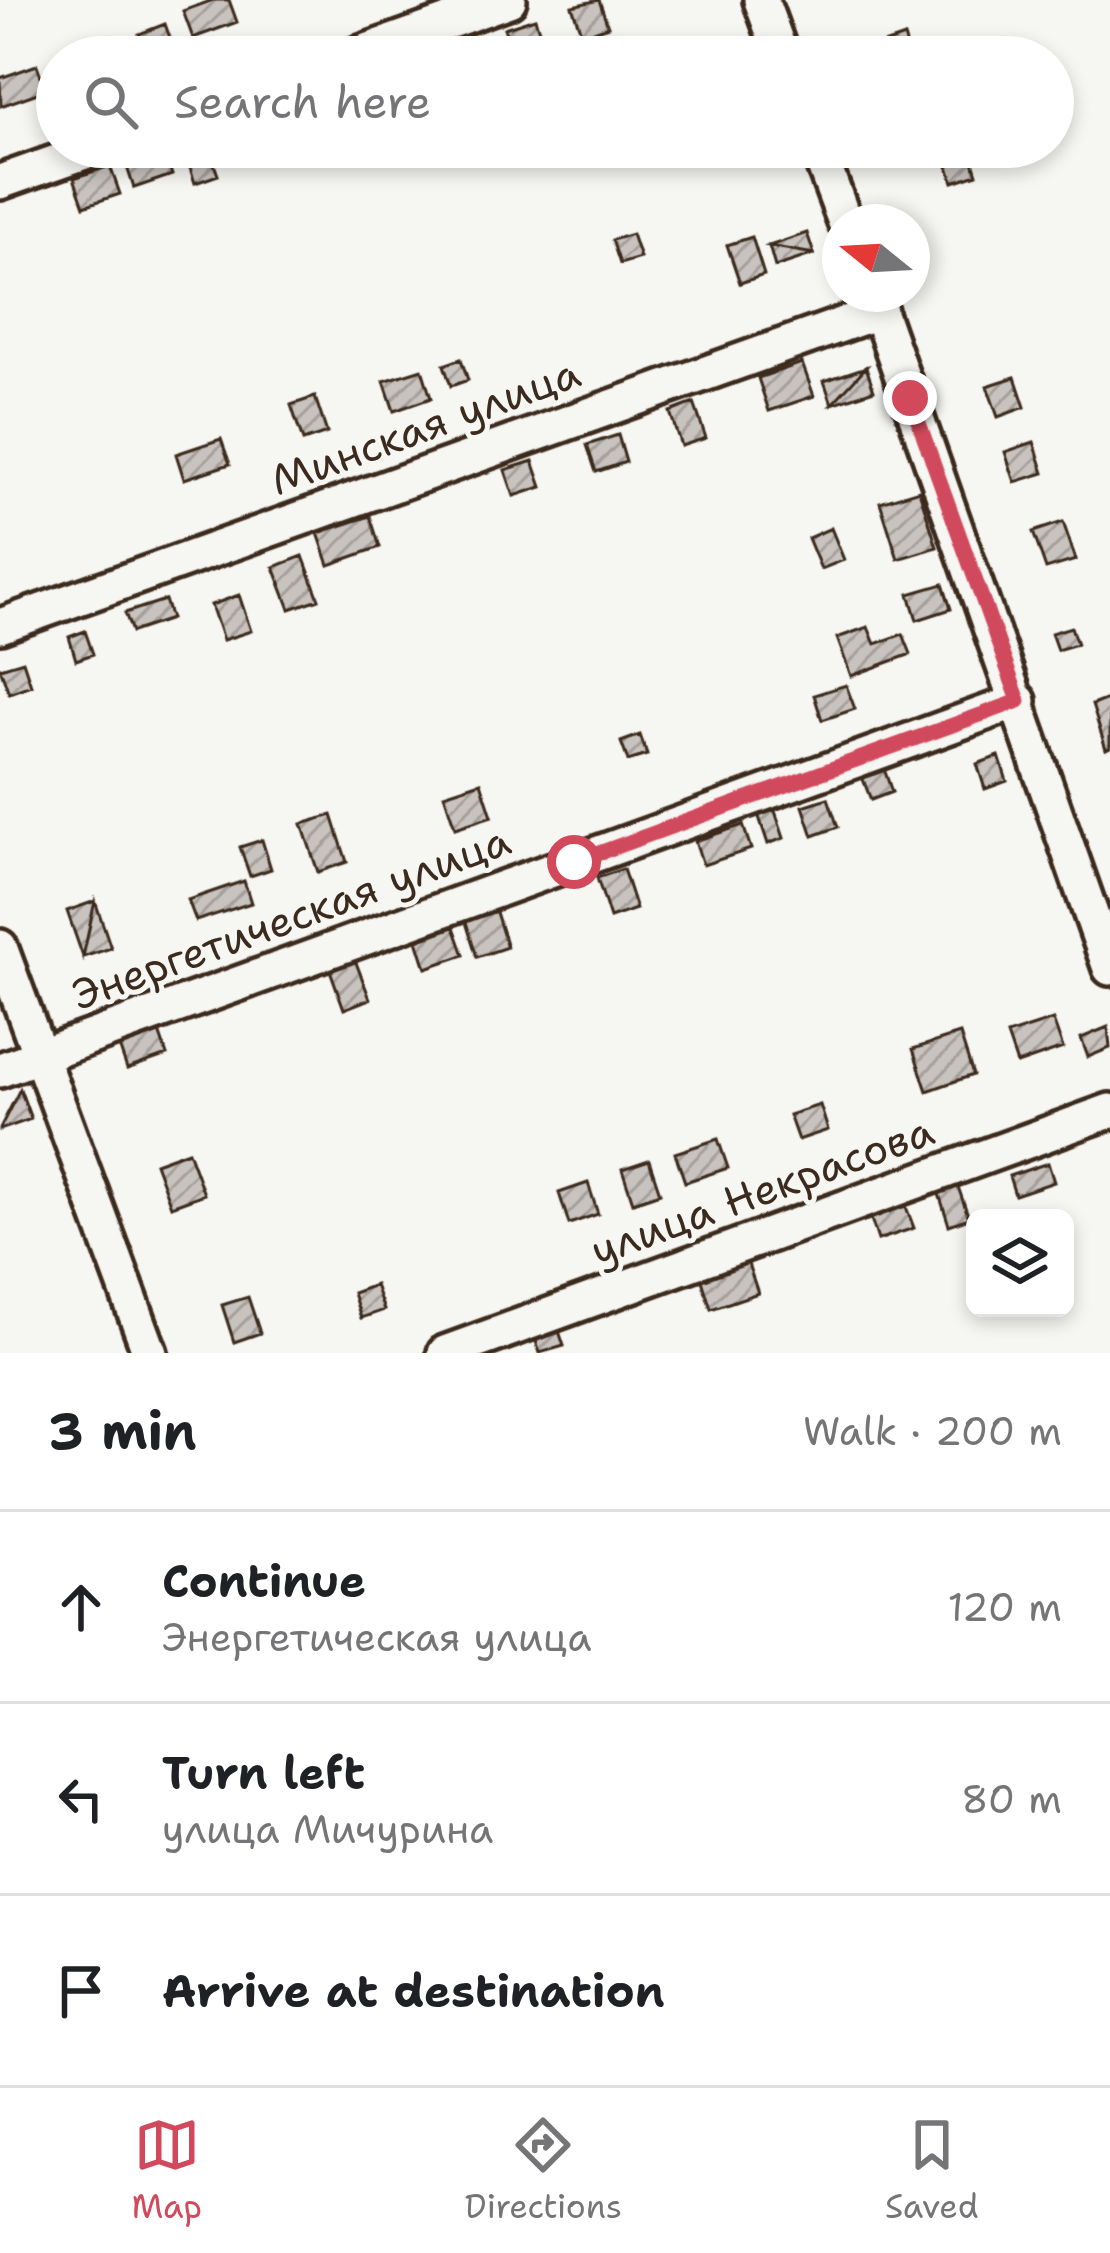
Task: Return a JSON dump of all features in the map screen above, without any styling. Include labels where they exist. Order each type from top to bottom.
[{"type":"street","points":[[409,36],[509,0]]},
{"type":"street","points":[[760,0],[774,36]]},
{"type":"street","points":[[0,182],[40,168]]},
{"type":"street","points":[[825,168],[838,204]]},
{"type":"street","name":"Минская улица","points":[[0,626],[852,312]]},
{"type":"street","points":[[879,312],[1110,968]]},
{"type":"street","name":"Энергетическая улица","points":[[0,1070],[1019,701]]},
{"type":"street","points":[[0,947],[150,1353]]},
{"type":"street","name":"улица Некрасова","points":[[445,1353],[1110,1111]]},
{"type":"building","points":[[213,0],[229,0],[237,22],[192,36],[183,11]]},
{"type":"building","points":[[599,0],[608,26],[582,35],[572,6]]},
{"type":"building","points":[[535,18],[541,36],[507,36],[504,28]]},
{"type":"building","points":[[165,24],[169,36],[140,36]]},
{"type":"building","points":[[36,65],[36,94],[1,106],[0,78]]},
{"type":"building","points":[[111,168],[120,194],[84,206],[74,178]]},
{"type":"building","points":[[127,168],[170,168],[172,175],[134,188]]},
{"type":"building","points":[[190,168],[216,168],[218,175],[195,183]]},
{"type":"building","points":[[949,168],[975,168],[977,174],[953,182]]},
{"type":"building","points":[[807,233],[814,254],[769,246]]},
{"type":"building","points":[[632,234],[640,258],[620,264],[612,240]]},
{"type":"building","points":[[752,237],[764,275],[740,283],[727,245]]},
{"type":"building","points":[[769,246],[814,254],[775,267]]},
{"type":"building","points":[[461,359],[468,380],[451,386],[444,365]]},
{"type":"building","points":[[802,363],[814,396],[769,411],[758,378]]},
{"type":"building","points":[[866,367],[832,404],[824,381]]},
{"type":"building","points":[[866,367],[874,390],[832,404]]},
{"type":"building","points":[[422,369],[431,398],[394,411],[384,381]]},
{"type":"building","points":[[1015,377],[1025,407],[998,417],[987,386]]},
{"type":"building","points":[[315,397],[327,433],[303,441],[291,405]]},
{"type":"building","points":[[694,403],[706,438],[681,446],[670,412]]},
{"type":"building","points":[[618,435],[626,462],[596,472],[587,445]]},
{"type":"building","points":[[221,439],[230,464],[184,479],[176,454]]},
{"type":"building","points":[[1034,442],[1044,473],[1015,482],[1005,452]]},
{"type":"building","points":[[533,461],[542,487],[514,496],[505,470]]},
{"type":"building","points":[[919,490],[937,547],[898,559],[880,502]]},
{"type":"building","points":[[370,516],[380,547],[329,565],[318,533]]},
{"type":"building","points":[[1063,522],[1076,560],[1046,569],[1033,532]]},
{"type":"building","points":[[831,528],[844,560],[821,569],[808,538]]},
{"type":"building","points":[[303,556],[319,599],[290,609],[274,567]]},
{"type":"building","points":[[943,584],[951,609],[917,620],[909,594]]},
{"type":"building","points":[[239,595],[251,631],[223,640],[211,605]]},
{"type":"building","points":[[165,600],[171,619],[132,632],[125,613]]},
{"type":"building","points":[[868,627],[875,644],[903,634],[911,654],[851,676],[837,638]]},
{"type":"building","points":[[1071,627],[1077,644],[1057,650],[1051,633]]},
{"type":"building","points":[[85,631],[93,654],[76,660],[69,637]]},
{"type":"building","points":[[23,661],[31,685],[9,693],[0,668]]},
{"type":"building","points":[[846,685],[855,709],[822,720],[814,695]]},
{"type":"building","points":[[1110,698],[1110,747],[1106,749],[1092,705]]},
{"type":"building","points":[[640,735],[647,755],[628,761],[621,742]]},
{"type":"building","points":[[999,756],[1007,781],[985,789],[977,764]]},
{"type":"building","points":[[883,766],[892,792],[871,800],[861,774]]},
{"type":"building","points":[[481,782],[492,816],[455,828],[444,794]]},
{"type":"building","points":[[828,798],[838,827],[813,836],[803,806]]},
{"type":"building","points":[[774,808],[784,838],[768,844],[758,814]]},
{"type":"building","points":[[332,815],[347,862],[318,872],[302,824]]},
{"type":"building","points":[[743,825],[751,849],[703,865],[695,841]]},
{"type":"building","points":[[262,840],[271,869],[250,876],[240,847]]},
{"type":"building","points":[[623,869],[636,909],[610,918],[597,878]]},
{"type":"building","points":[[244,881],[251,903],[196,921],[188,900]]},
{"type":"building","points":[[95,901],[83,957],[67,911]]},
{"type":"building","points":[[95,901],[111,948],[83,957]]},
{"type":"building","points":[[495,909],[507,947],[477,957],[465,919]]},
{"type":"building","points":[[454,927],[464,955],[426,968],[417,940]]},
{"type":"building","points":[[355,960],[370,999],[344,1009],[330,970]]},
{"type":"building","points":[[1053,1020],[1063,1048],[1017,1064],[1007,1035]]},
{"type":"building","points":[[1108,1027],[1110,1048],[1088,1057],[1081,1038]]},
{"type":"building","points":[[158,1029],[167,1055],[127,1069],[118,1043]]},
{"type":"building","points":[[960,1034],[973,1075],[927,1091],[913,1049]]},
{"type":"building","points":[[20,1089],[31,1119],[0,1130],[0,1128]]},
{"type":"building","points":[[820,1105],[828,1130],[798,1140],[789,1115]]},
{"type":"building","points":[[718,1139],[728,1168],[685,1182],[675,1153]]},
{"type":"building","points":[[188,1151],[204,1194],[171,1206],[155,1163]]},
{"type":"building","points":[[649,1160],[660,1193],[633,1202],[622,1169]]},
{"type":"building","points":[[1048,1163],[1054,1182],[1015,1195],[1009,1176]]},
{"type":"building","points":[[588,1183],[598,1214],[569,1224],[559,1193]]},
{"type":"building","points":[[957,1184],[966,1219],[949,1225],[938,1191]]},
{"type":"building","points":[[905,1204],[914,1228],[878,1240],[870,1216]]},
{"type":"building","points":[[747,1261],[758,1293],[711,1309],[701,1277]]},
{"type":"building","points":[[375,1285],[384,1310],[361,1318],[353,1293]]},
{"type":"building","points":[[248,1297],[260,1333],[234,1342],[222,1305]]},
{"type":"building","points":[[556,1322],[564,1346],[540,1353],[532,1330]]},
{"type":"route","points":[[574,862],[1019,701],[910,398]]}]
